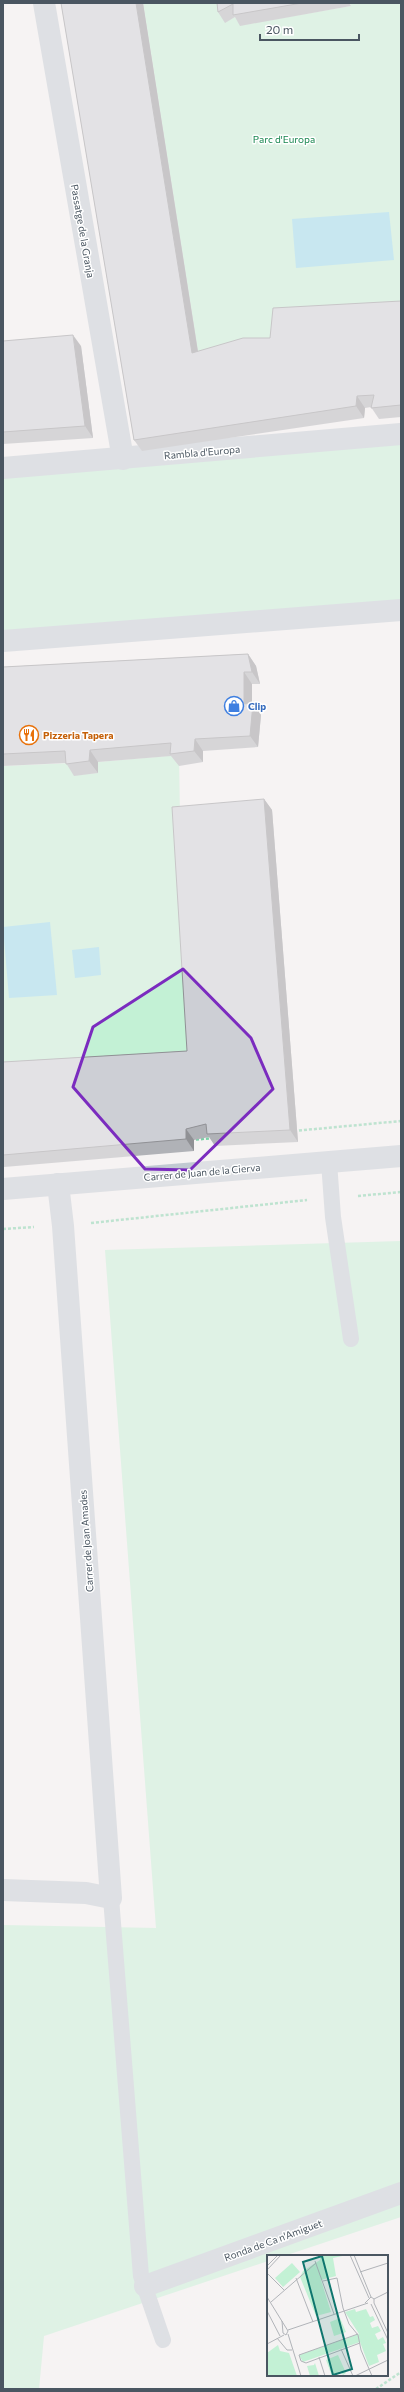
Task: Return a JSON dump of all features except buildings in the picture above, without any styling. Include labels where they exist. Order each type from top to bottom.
[{"type":"street","name":"Passatge de la Granja","points":[[44,3],[123,459]]},
{"type":"street","name":"Rambla d'Europa","points":[[3,468],[123,459],[401,434]]},
{"type":"street","points":[[3,641],[401,610]]},
{"type":"street","name":"Carrer de Juan de la Cierva","points":[[3,1189],[401,1156]]},
{"type":"street","name":"Carrer de Joan Amades","points":[[58,1184],[63,1226],[111,1898]]},
{"type":"street","points":[[3,1890],[86,1893],[111,1898]]},
{"type":"street","name":"Ronda de Ca n'Amiguet","points":[[145,2286],[401,2194]]},
{"type":"lane","points":[[329,1162],[332,1198],[351,1339]]},
{"type":"lane","points":[[111,1898],[140,2268],[163,2340]]},
{"type":"path","points":[[290,1131],[401,1121]]},
{"type":"path","points":[[186,1141],[218,1138]]},
{"type":"path","points":[[3,1228],[63,1226],[401,1192]]},
{"type":"path","points":[[376,2389],[401,2372]]},
{"type":"highlighted area","points":[[183,969],[251,1038],[273,1089],[190,1170],[145,1169],[73,1087],[93,1027]]},
{"type":"green space","name":"Parc d'Europa","points":[[143,3],[223,3],[225,22],[241,14],[241,25],[351,6],[349,3],[401,3],[401,313],[278,349],[200,365]]},
{"type":"green space","points":[[401,434],[401,610],[3,641],[3,468]]},
{"type":"green space","points":[[179,755],[180,819],[195,1063],[3,1074],[3,766],[73,763],[74,775],[97,773],[98,762]]},
{"type":"green space","points":[[401,1241],[401,2217],[287,2255],[267,2255],[267,2261],[44,2336],[39,2389],[3,2389],[3,1925],[156,1928],[105,1250]]},
{"type":"water","points":[[389,212],[394,260],[296,268],[292,219]]},
{"type":"water","points":[[50,922],[57,995],[9,998],[3,927]]},
{"type":"water","points":[[99,947],[101,975],[75,978],[72,950]]},
{"type":"place","name":"Clip","points":[[234,706]]},
{"type":"place","name":"Pizzeria Tapera","points":[[29,735]]}]
